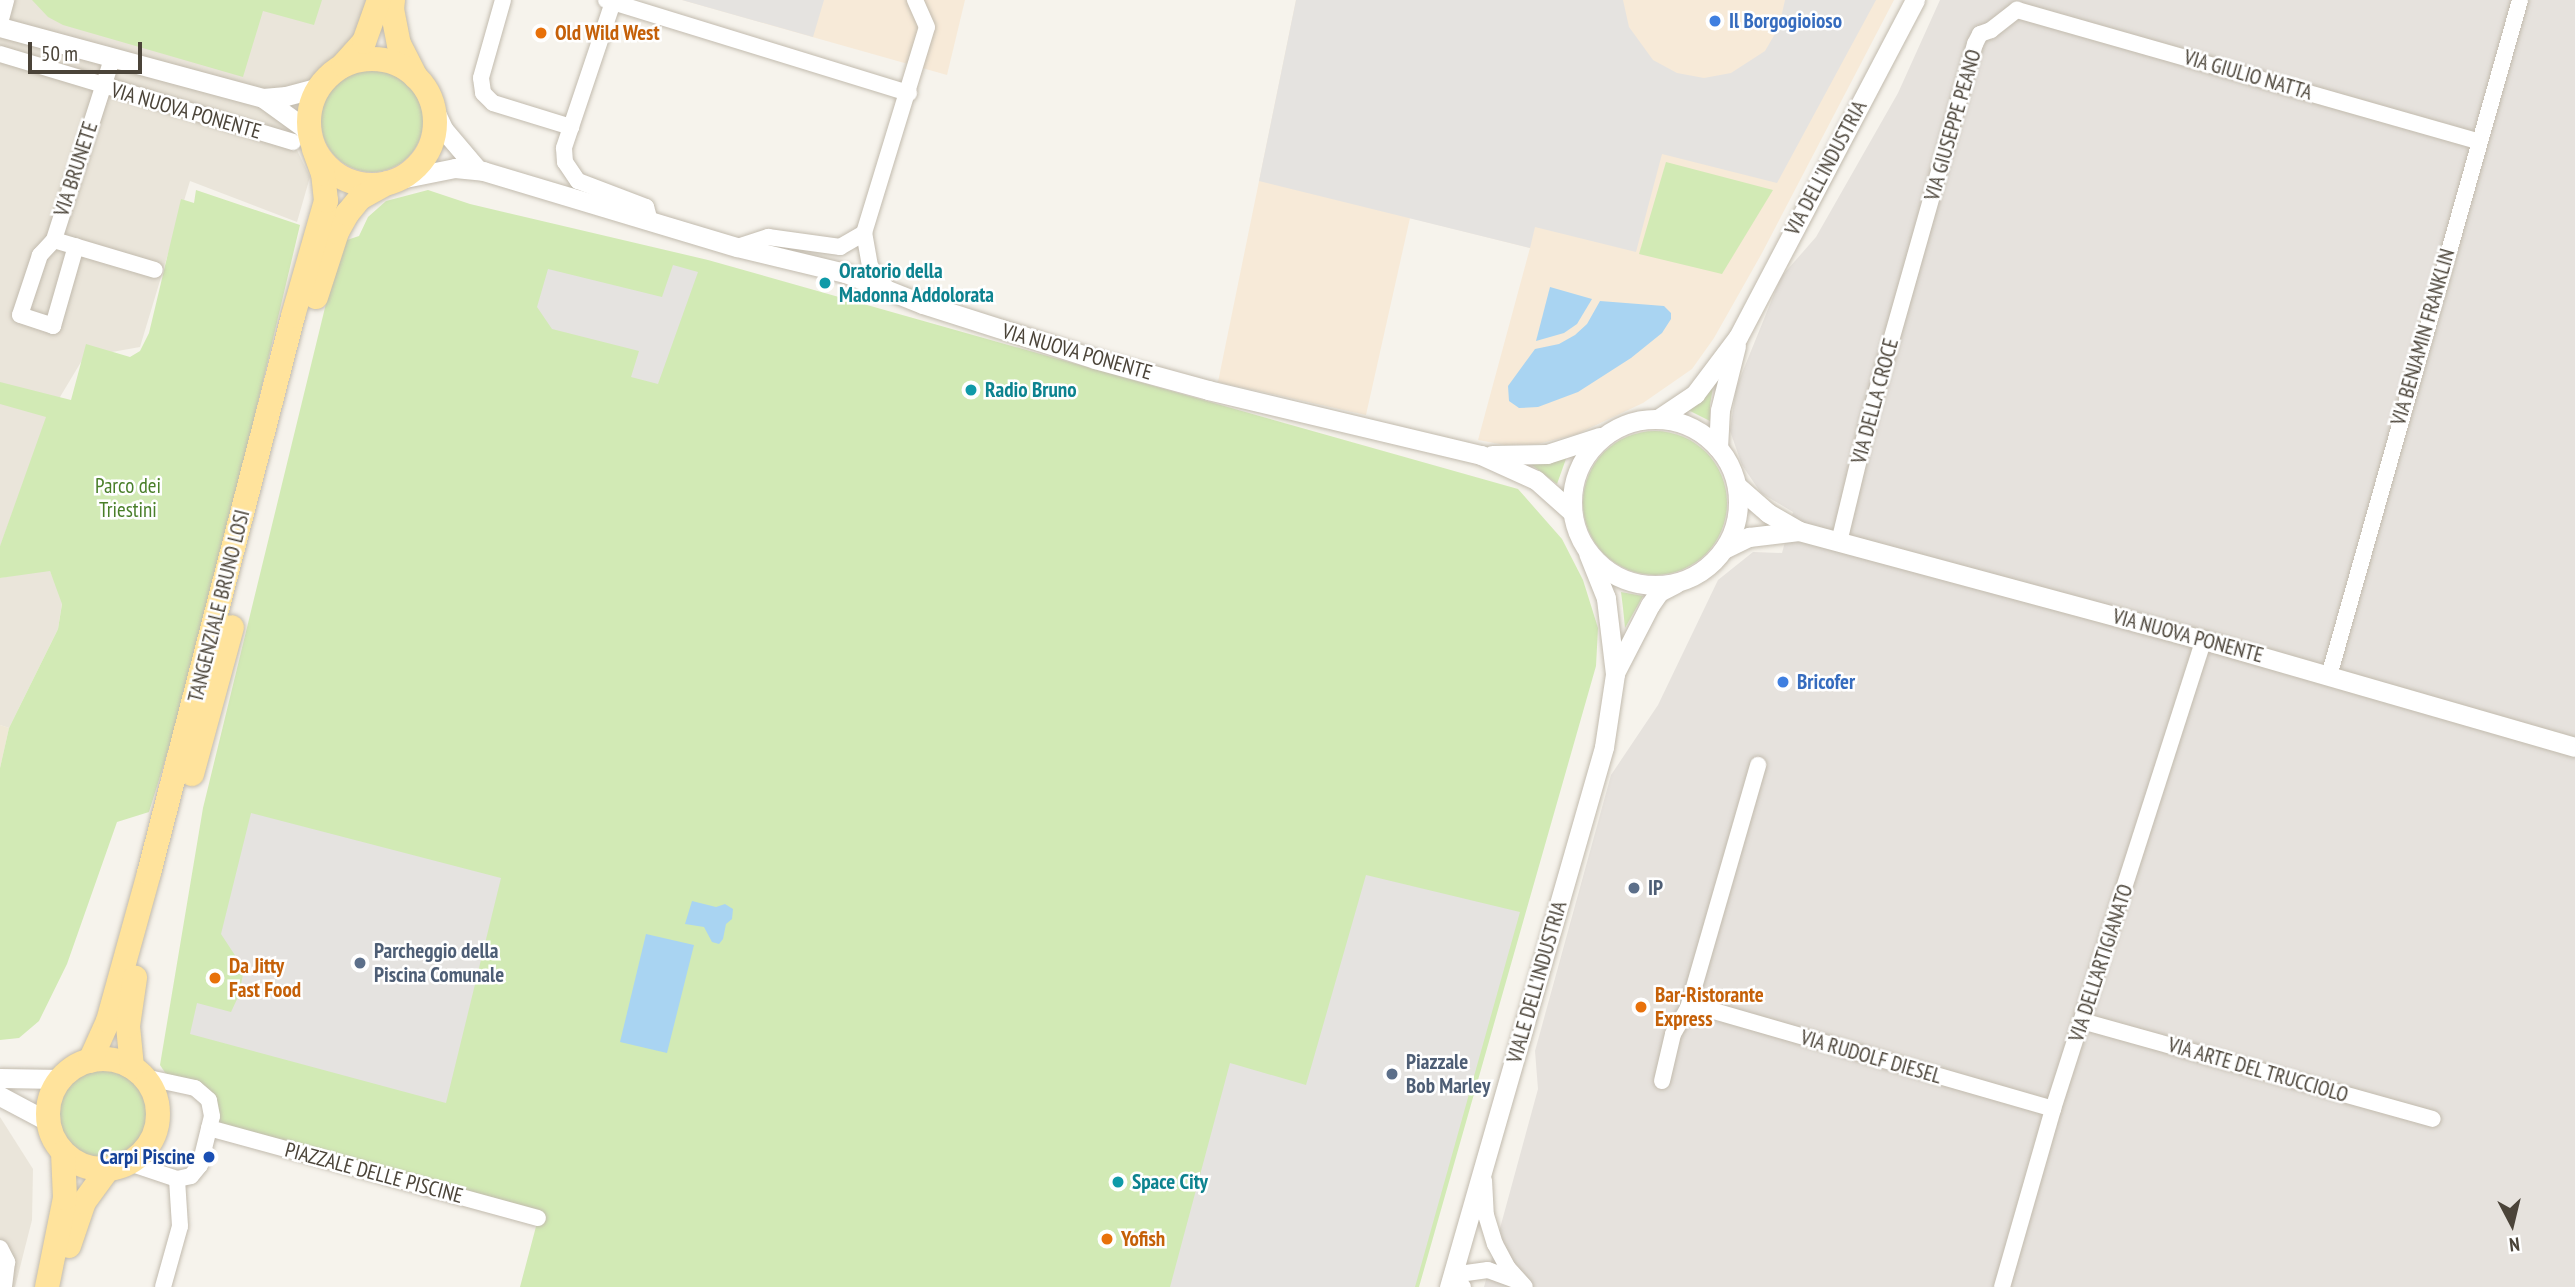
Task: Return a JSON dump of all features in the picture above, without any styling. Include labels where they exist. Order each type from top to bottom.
[{"type":"main road","points":[[319,87],[364,42],[379,0]]},
{"type":"main road","points":[[393,0],[393,19],[399,44],[430,96],[434,109]]},
{"type":"main road","points":[[340,67],[364,59],[378,59],[399,65],[417,77]]},
{"type":"main road","name":"TANGENZIALE BRUNO LOSI","points":[[90,1061],[108,1021],[149,873],[293,316],[326,201],[323,174],[306,143],[309,115],[319,87]]},
{"type":"main road","name":"TANGENZIALE BRUNO LOSI","points":[[138,1072],[128,1026],[136,970],[215,696],[305,331],[337,232],[360,198],[413,170],[428,151],[435,130],[434,109]]},
{"type":"main road","points":[[306,143],[327,167],[348,181],[365,185],[394,181]]},
{"type":"main road","points":[[58,1287],[83,1202],[119,1166],[143,1153],[153,1139],[158,1123],[158,1105],[138,1072],[117,1061],[90,1061],[61,1079],[48,1103],[47,1121],[52,1137],[64,1153],[79,1165],[119,1166]]},
{"type":"main road","points":[[47,1287],[65,1198],[64,1153]]},
{"type":"street","points":[[0,25],[6,0]]},
{"type":"street","points":[[503,0],[481,78],[482,93],[493,103],[571,127]]},
{"type":"street","points":[[888,290],[870,266],[864,233],[927,27],[915,0]]},
{"type":"street","name":"VIA DELL'INDUSTRIA","points":[[1658,419],[1695,394],[1738,337],[1915,0]]},
{"type":"street","name":"VIA BENJAMIN FRANKLIN","points":[[2329,676],[2520,0]]},
{"type":"street","points":[[650,221],[646,206],[578,181],[565,162],[564,148],[609,1],[645,6],[909,93]]},
{"type":"street","name":"VIA GIULIO NATTA","points":[[2019,5],[2478,141]]},
{"type":"street","name":"VIA GIUSEPPE PEANO","points":[[1914,260],[1975,44],[1980,34],[1991,30],[2019,5]]},
{"type":"street","name":"VIA NUOVA PONENTE","points":[[0,25],[111,59],[263,98],[286,96],[319,87]]},
{"type":"street","name":"VIA NUOVA PONENTE","points":[[0,54],[103,87],[306,143],[303,127],[263,98]]},
{"type":"street","name":"VIA BRUNETE","points":[[76,246],[53,326],[20,315],[40,255],[54,240],[111,59]]},
{"type":"street","points":[[434,109],[444,130],[478,170]]},
{"type":"street","name":"VIA NUOVA PONENTE","points":[[394,181],[455,168],[478,170],[737,247],[845,273],[1095,359],[1208,390],[1481,455],[1536,480],[1572,512]]},
{"type":"street","points":[[737,247],[768,237],[840,247],[864,233]]},
{"type":"street","name":"VIA BRUNETE","points":[[54,240],[155,270]]},
{"type":"street","name":"VIA DELLA CROCE","points":[[1839,542],[1868,422],[1914,260]]},
{"type":"street","name":"VIA DELL'INDUSTRIA","points":[[1718,448],[1720,410],[1738,337]]},
{"type":"street","points":[[1658,419],[1691,427],[1718,448],[1733,472],[1737,486],[1737,519],[1724,549],[1695,575],[1677,583],[1652,586],[1628,581],[1606,570],[1588,553],[1577,533],[1572,512],[1574,483],[1586,456],[1606,435],[1631,422],[1658,419]]},
{"type":"street","name":"VIA NUOVA PONENTE","points":[[1481,455],[1547,454],[1606,435]]},
{"type":"street","name":"VIA NUOVA PONENTE","points":[[1737,486],[1768,513],[1799,531],[2204,640],[2575,747]]},
{"type":"street","name":"VIA NUOVA PONENTE","points":[[1724,549],[1749,537],[1799,531]]},
{"type":"street","name":"VIALE DELL'INDUSTRIA","points":[[1455,1283],[1487,1156],[1604,747],[1615,674],[1606,598],[1588,553]]},
{"type":"street","name":"VIALE DELL'INDUSTRIA","points":[[1615,674],[1650,605],[1659,592],[1677,583]]},
{"type":"street","name":"VIA DELL'ARTIGIANATO","points":[[2002,1287],[2053,1109],[2204,640]]},
{"type":"street","points":[[1661,1081],[1673,1034],[1688,1008],[1758,765]]},
{"type":"street","name":"VIA RUDOLF DIESEL","points":[[1688,1008],[1714,1011],[2053,1109]]},
{"type":"street","name":"VIA ARTE DEL TRUCCIOLO","points":[[2082,1021],[2433,1119]]},
{"type":"street","points":[[119,1166],[177,1179],[195,1172],[209,1128],[211,1107],[202,1092],[138,1072]]},
{"type":"street","points":[[0,1078],[61,1079]]},
{"type":"street","points":[[0,1096],[47,1121]]},
{"type":"street","name":"PIAZZALE DELLE PISCINE","points":[[209,1128],[538,1218]]},
{"type":"street","points":[[1487,1156],[1486,1215],[1502,1258],[1521,1284]]},
{"type":"street","points":[[163,1287],[180,1226],[177,1179]]},
{"type":"street","points":[[1,1250],[7,1262],[4,1287]]},
{"type":"street","points":[[1455,1283],[1488,1270],[1521,1284]]},
{"type":"shaded area","points":[[0,0],[366,0],[349,59],[311,96],[293,142],[310,177],[297,222],[190,181],[140,347],[84,357],[45,422],[0,547]]},
{"type":"shaded area","points":[[682,0],[965,0],[947,75]]},
{"type":"shaded area","points":[[682,0],[824,0],[813,37]]},
{"type":"shaded area","points":[[1296,0],[1894,0],[1762,253],[1714,338],[1692,369],[1643,403],[1577,434],[1538,444],[1505,445],[1478,440],[1530,248],[1410,218],[1366,415],[1218,382]]},
{"type":"shaded area","points":[[1296,0],[1623,0],[1629,27],[1653,60],[1677,73],[1704,78],[1731,73],[1765,51],[1779,27],[1785,0],[1876,0],[1777,183],[1662,154],[1636,252],[1535,227],[1530,248],[1259,181]]},
{"type":"shaded area","points":[[1940,0],[2575,0],[2575,1287],[1484,1287],[1538,1089],[1535,1051],[1611,775],[1658,705],[1718,580],[1753,552],[1782,553],[1793,512],[1761,493],[1742,465],[1730,431],[1736,388],[1781,277],[1816,237],[1898,93]]},
{"type":"shaded area","points":[[673,265],[698,272],[658,384],[631,377],[639,351],[552,329],[537,307],[548,269],[662,297]]},
{"type":"shaded area","points":[[50,571],[57,587],[62,603],[58,629],[9,728],[0,725],[0,578]]},
{"type":"shaded area","points":[[0,725],[9,728],[0,768]]},
{"type":"shaded area","name":"Parcheggio della Piscina Comunale","points":[[251,813],[501,878],[446,1103],[190,1034],[197,1003],[231,1012],[239,995],[244,969],[221,934]]},
{"type":"shaded area","name":"Piazzale Bob Marley","points":[[1366,875],[1520,912],[1415,1287],[1170,1287],[1230,1063],[1306,1085]]},
{"type":"shaded area","points":[[0,1117],[33,1169],[32,1220],[15,1287],[0,1287]]},
{"type":"green space","points":[[32,0],[322,0],[314,25],[263,11],[243,77],[63,25],[48,17]]},
{"type":"green space","points":[[372,70],[392,74],[408,85],[419,101],[423,121],[419,141],[408,157],[392,168],[372,172],[352,168],[336,157],[325,141],[321,121],[325,101],[336,85],[352,74]]},
{"type":"green space","points":[[1666,162],[1773,190],[1722,274],[1639,254]]},
{"type":"green space","name":"Parco dei Triestini","points":[[196,190],[300,225],[199,651],[149,812],[117,822],[67,964],[39,1021],[19,1038],[0,1040],[0,768],[9,728],[58,629],[62,604],[50,571],[0,578],[0,546],[46,417],[0,404],[0,382],[71,400],[86,344],[130,357],[140,351],[149,333],[181,199],[194,203]]},
{"type":"green space","points":[[428,190],[470,204],[708,260],[1518,489],[1562,539],[1583,580],[1598,628],[1596,666],[1419,1287],[520,1287],[538,1219],[216,1124],[211,1093],[172,1083],[160,1065],[203,808],[341,242],[359,236],[368,217],[386,201]]},
{"type":"green space","points":[[1713,387],[1710,405],[1710,421],[1688,410]]},
{"type":"green space","points":[[1655,431],[1682,437],[1706,452],[1721,476],[1727,503],[1721,530],[1706,554],[1682,569],[1655,575],[1628,569],[1604,554],[1589,530],[1583,503],[1589,476],[1604,452],[1628,437]]},
{"type":"green space","points":[[1567,456],[1557,484],[1528,462]]},
{"type":"green space","points":[[1621,592],[1643,596],[1625,628],[1623,608]]},
{"type":"green space","points":[[103,1069],[120,1072],[135,1082],[145,1097],[148,1114],[145,1131],[135,1146],[120,1156],[103,1159],[86,1156],[71,1146],[61,1131],[58,1114],[61,1097],[71,1082],[86,1072]]},
{"type":"water","points":[[1550,287],[1592,299],[1577,324],[1564,333],[1536,341]]},
{"type":"water","points":[[1600,301],[1664,306],[1671,313],[1671,319],[1662,333],[1631,358],[1578,392],[1538,407],[1519,408],[1509,401],[1508,386],[1535,349],[1559,344],[1575,335],[1587,324]]},
{"type":"water","points":[[692,901],[716,907],[725,904],[733,909],[732,919],[726,924],[723,939],[719,944],[712,942],[704,927],[685,924]]},
{"type":"water","points":[[646,934],[694,945],[667,1053],[620,1042]]},
{"type":"place","name":"Il Borgogioioso","points":[[1715,21]]},
{"type":"place","name":"Old Wild West","points":[[541,33]]},
{"type":"place","name":"Oratorio della Madonna Addolorata","points":[[825,283]]},
{"type":"place","name":"Radio Bruno","points":[[971,390]]},
{"type":"place","name":"Bricofer","points":[[1783,682]]},
{"type":"place","name":"IP","points":[[1634,888]]},
{"type":"place","name":"Parcheggio della Piscina Comunale","points":[[360,963]]},
{"type":"place","name":"Da Jitty Fast Food","points":[[215,978]]},
{"type":"place","name":"Bar-Ristorante Express","points":[[1641,1007]]},
{"type":"place","name":"Piazzale Bob Marley","points":[[1392,1074]]},
{"type":"place","name":"Carpi Piscine","points":[[209,1157]]},
{"type":"place","name":"Space City","points":[[1118,1182]]},
{"type":"place","name":"Yofish","points":[[1107,1239]]}]
